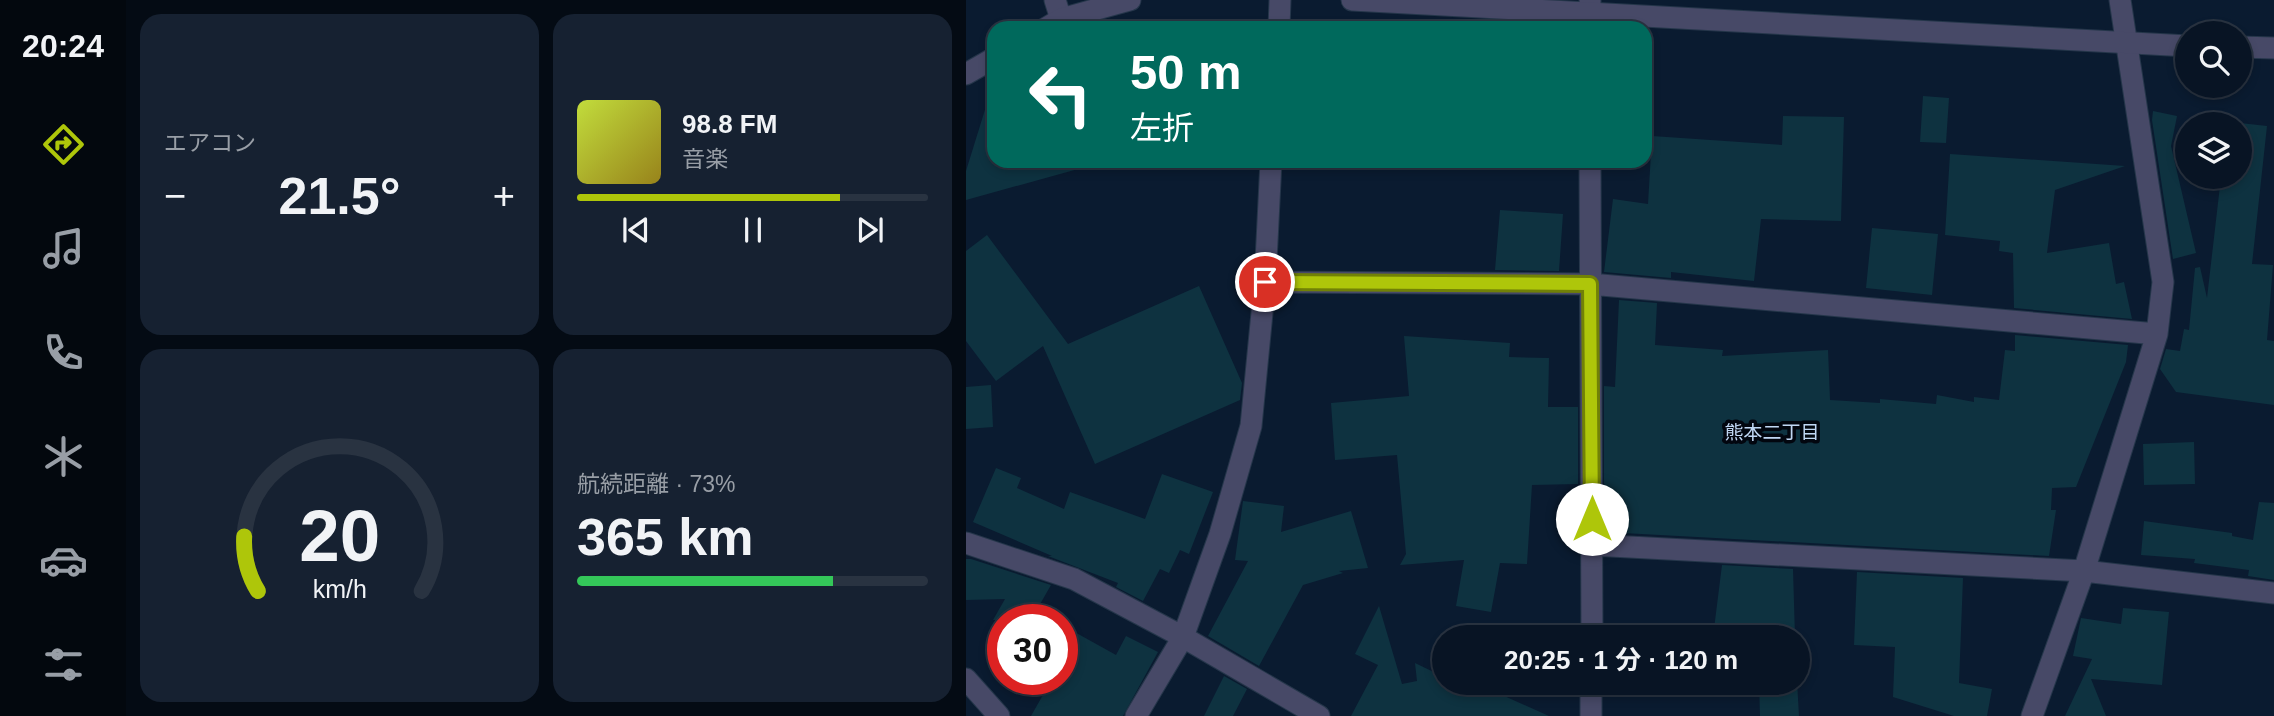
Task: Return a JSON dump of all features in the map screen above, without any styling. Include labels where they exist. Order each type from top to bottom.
[{"type":"street","points":[[1054,16],[1130,0]]},
{"type":"street","points":[[1279,21],[1280,0]]},
{"type":"street","points":[[1352,0],[2175,46]]},
{"type":"street","points":[[2032,716],[2084,571],[2157,334],[2163,282],[2120,0]]},
{"type":"street","points":[[2252,47],[2274,47]]},
{"type":"street","points":[[966,74],[987,62]]},
{"type":"street","points":[[1136,716],[1183,637],[1220,534],[1251,426],[1265,282],[1271,168]]},
{"type":"street","points":[[1590,168],[1592,625]]},
{"type":"street","points":[[1265,282],[1590,284],[2157,334]]},
{"type":"street","points":[[966,543],[1074,579],[1183,637],[1319,716]]},
{"type":"street","points":[[1592,545],[2084,571],[2274,593]]},
{"type":"street","points":[[966,679],[999,716]]},
{"type":"street","points":[[1591,695],[1591,716]]},
{"type":"building","points":[[1923,96],[1949,98],[1946,143],[1920,142]]},
{"type":"building","points":[[987,103],[987,168],[1078,169],[966,200],[966,171]]},
{"type":"building","points":[[2153,111],[2175,116],[2171,146],[2175,163],[2175,189],[2181,189],[2196,253],[2173,259],[2152,120]]},
{"type":"building","points":[[1783,116],[1844,117],[1841,221],[1761,219],[1754,281],[1671,272],[1671,278],[1604,272],[1613,199],[1648,204],[1652,136],[1782,145]]},
{"type":"building","points":[[2252,124],[2267,126],[2252,264],[2273,265],[2267,340],[2274,341],[2274,405],[2176,392],[2160,369],[2166,349],[2180,351],[2184,329],[2189,330],[2195,268],[2200,267],[2207,298],[2220,189],[2252,189]]},
{"type":"building","points":[[1950,154],[2125,166],[2055,190],[2047,253],[2109,243],[2116,284],[2124,282],[2132,319],[2014,308],[2013,253],[1999,251],[2000,241],[1945,235]]},
{"type":"building","points":[[1500,210],[1563,214],[1559,271],[1495,270]]},
{"type":"building","points":[[1872,228],[1938,234],[1932,295],[1866,288]]},
{"type":"building","points":[[987,235],[1068,344],[1199,286],[1242,383],[1240,400],[1095,464],[1043,346],[996,381],[966,341],[966,251]]},
{"type":"building","points":[[1619,300],[1657,303],[1655,345],[1723,350],[1722,356],[1828,350],[1830,400],[1880,403],[1880,399],[1936,404],[1937,395],[1974,402],[1974,397],[1999,400],[2005,350],[2015,351],[2015,335],[2128,345],[2126,362],[2076,487],[2052,488],[2051,510],[2056,510],[2049,556],[1623,533],[1623,498],[1607,499],[1604,484],[1604,386],[1615,387]]},
{"type":"building","points":[[1404,336],[1510,343],[1509,357],[1549,358],[1548,407],[1578,407],[1578,484],[1532,485],[1527,564],[1500,563],[1491,612],[1456,606],[1464,560],[1400,565],[1406,554],[1397,455],[1335,460],[1331,403],[1409,396]]},
{"type":"building","points":[[991,385],[993,427],[966,429],[966,387]]},
{"type":"building","points":[[2194,442],[2195,484],[2144,485],[2143,444]]},
{"type":"building","points":[[996,468],[1021,478],[1017,488],[1064,509],[1070,492],[1145,519],[1162,474],[1213,492],[1189,554],[1180,550],[1169,573],[1160,569],[1143,601],[1116,587],[1118,583],[1048,556],[1052,556],[973,522]]},
{"type":"building","points":[[1243,501],[1284,506],[1281,532],[1351,511],[1368,568],[1339,571],[1343,573],[1303,585],[1259,666],[1208,636],[1248,561],[1235,560]]},
{"type":"building","points":[[2259,502],[2274,503],[2274,580],[2248,576],[2249,570],[2194,563],[2195,559],[2141,555],[2144,521],[2232,533],[2232,536],[2253,540]]},
{"type":"building","points":[[966,559],[1051,585],[1040,604],[1002,604],[1005,599],[966,600]]},
{"type":"building","points":[[1722,565],[1793,569],[1795,625],[1714,625]]},
{"type":"building","points":[[1857,572],[1963,578],[1959,683],[1992,689],[1987,716],[1954,716],[1893,697],[1895,647],[1854,645]]},
{"type":"building","points":[[1379,606],[1402,684],[1417,681],[1415,663],[1432,671],[1432,695],[1502,695],[1549,716],[1351,716],[1378,665],[1355,654]]},
{"type":"building","points":[[2123,608],[2169,612],[2162,685],[2091,679],[2106,716],[2065,716],[2092,659],[2073,656],[2081,618],[2121,624]]},
{"type":"building","points":[[1078,634],[1116,655],[1126,636],[1158,652],[1123,716],[1031,716],[1043,695],[1078,695]]},
{"type":"building","points":[[1224,676],[1247,689],[1233,716],[1204,716]]},
{"type":"building","points":[[1759,695],[1798,695],[1799,716],[1760,716]]},
{"type":"district","name":"熊本二丁目","points":[[1772,432]]},
{"type":"route","points":[[1265,282],[1590,284],[1592,519]]}]
